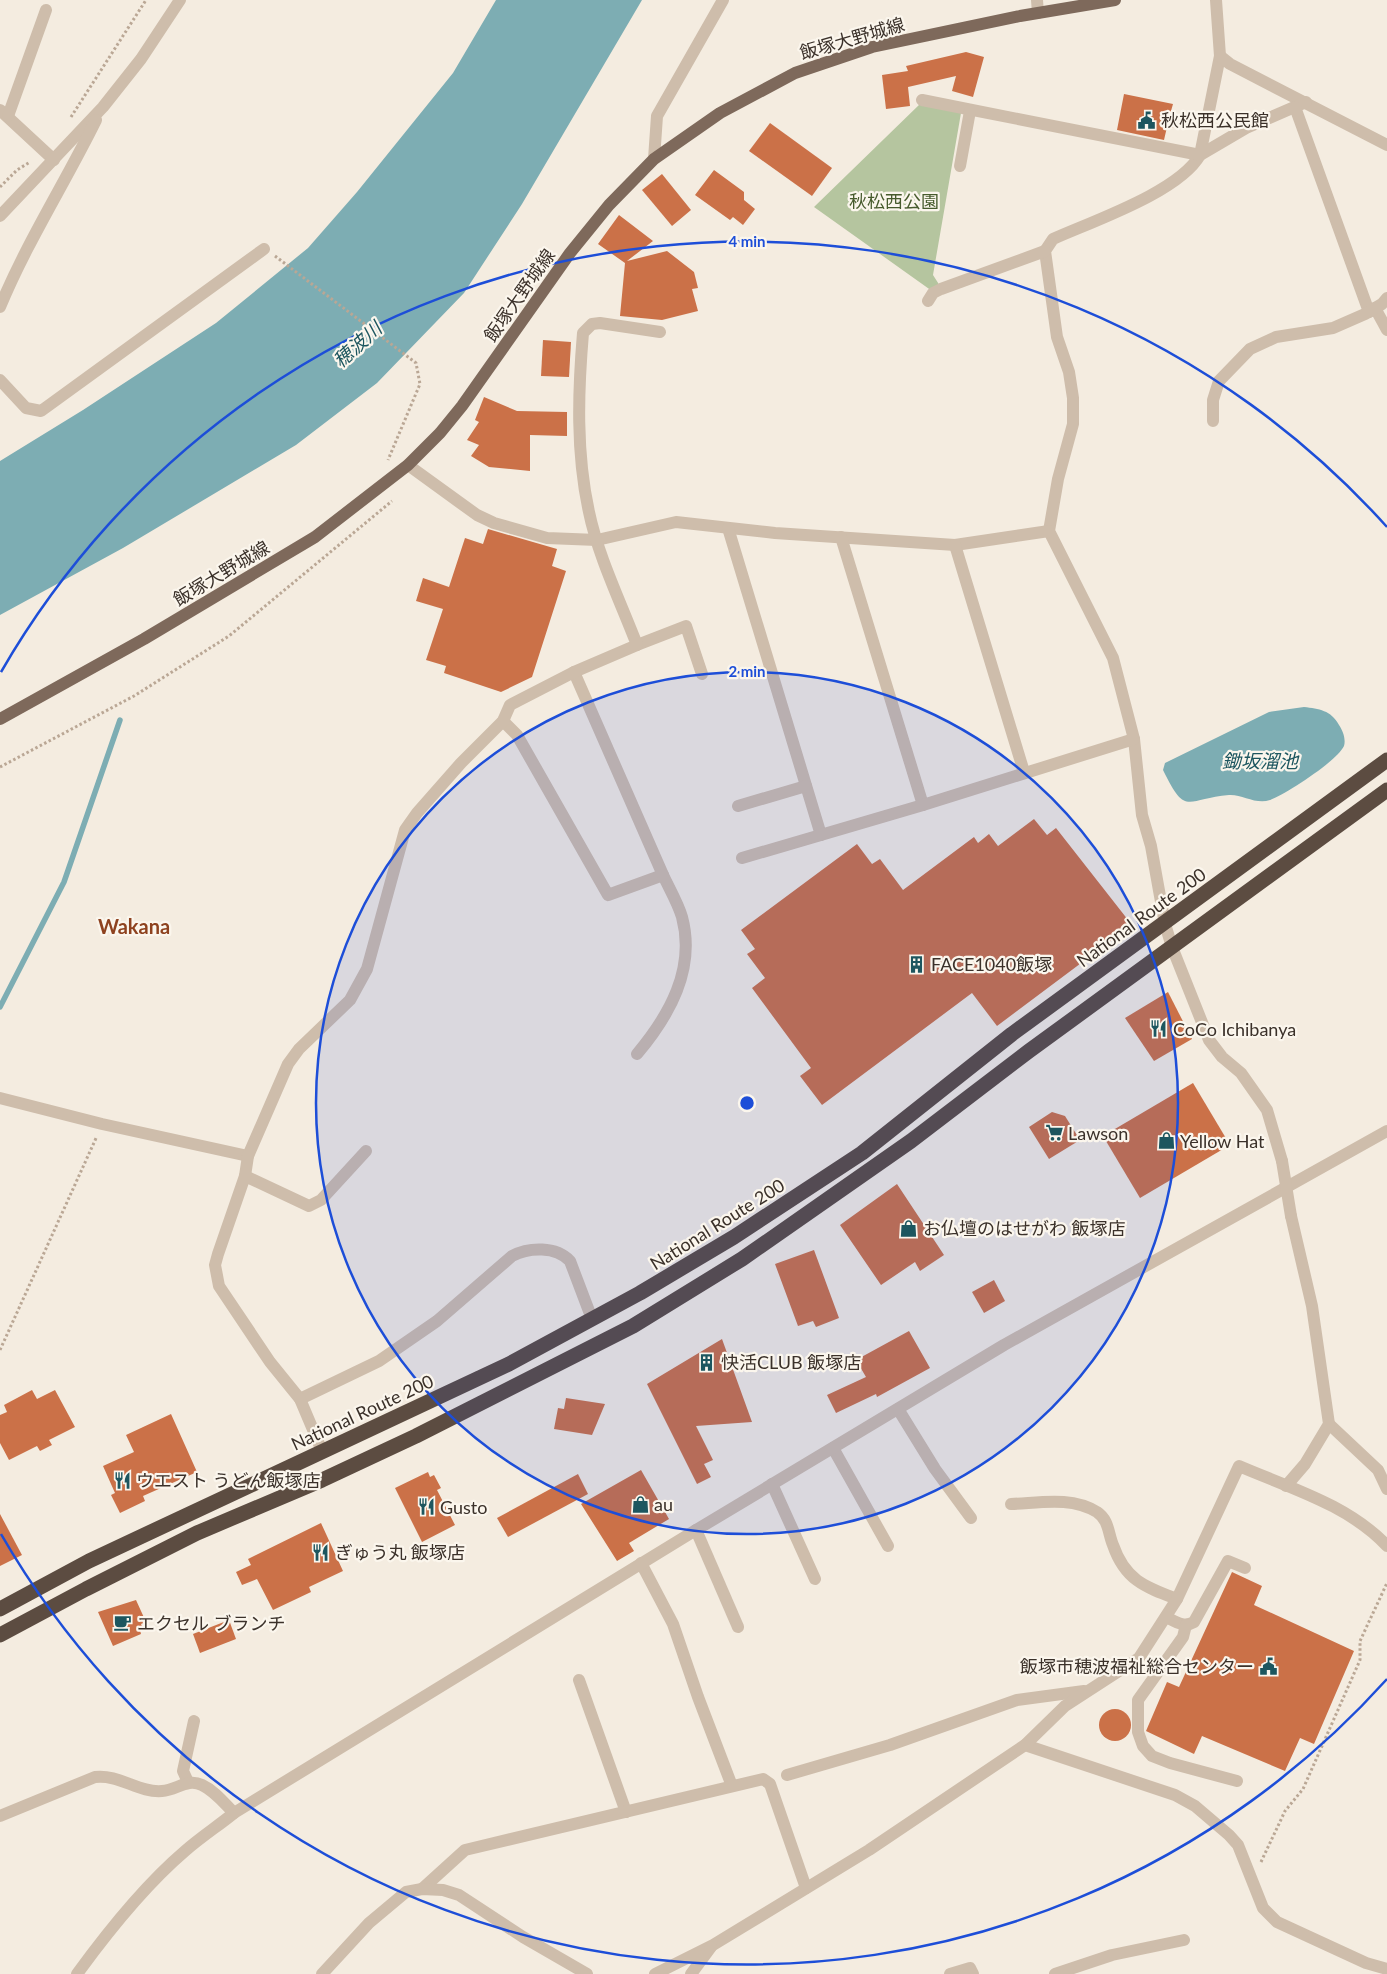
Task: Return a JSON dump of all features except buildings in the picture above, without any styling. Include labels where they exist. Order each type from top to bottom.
[{"type":"highway","name":"National Route 200","points":[[0,1609],[89,1561],[509,1364],[592,1319],[734,1237],[862,1153],[1012,1034],[1387,760]]},
{"type":"highway","points":[[0,1635],[86,1589],[197,1534],[322,1480],[416,1436],[633,1326],[742,1259],[895,1153],[1387,790]]},
{"type":"main road","name":"飯塚大野城線","points":[[0,719],[144,639],[315,537],[408,465],[440,433],[462,406],[570,253],[609,205],[654,159],[720,113],[795,73],[872,47],[1038,6],[1115,0]]},
{"type":"street","points":[[0,216],[103,107],[141,59],[180,0]]},
{"type":"street","points":[[654,159],[657,116],[723,0]]},
{"type":"street","points":[[1200,155],[1220,56],[1216,0]]},
{"type":"street","points":[[46,10],[4,113],[54,160]]},
{"type":"street","points":[[1220,56],[1230,64],[1300,105],[1387,145]]},
{"type":"street","points":[[922,100],[1200,155]]},
{"type":"street","points":[[928,300],[933,293],[941,289],[1045,251],[1053,239],[1155,193],[1186,172],[1200,155],[1246,128],[1300,105]]},
{"type":"street","points":[[1300,105],[1372,310],[1387,330]]},
{"type":"street","points":[[0,307],[20,261],[103,107]]},
{"type":"street","points":[[960,166],[970,111]]},
{"type":"street","points":[[0,380],[26,408],[41,411],[264,249]]},
{"type":"street","points":[[1045,251],[1057,337],[1069,372],[1073,398],[1073,424],[1058,479],[1049,531],[1113,658],[1134,738],[1142,815],[1151,846],[1165,924],[1172,947],[1209,1040],[1222,1057],[1241,1073],[1267,1110],[1282,1161],[1291,1216],[1312,1306],[1329,1424],[1378,1470],[1387,1489]]},
{"type":"street","points":[[1213,421],[1213,400],[1219,381],[1250,349],[1276,337],[1333,328],[1372,310],[1387,298]]},
{"type":"street","points":[[637,645],[597,540],[589,513],[581,468],[578,395],[583,332],[592,324],[600,323],[660,332]]},
{"type":"street","points":[[408,465],[477,515],[494,523],[547,538],[597,540],[676,522],[728,528],[955,545],[1049,531]]},
{"type":"street","points":[[728,528],[821,836]]},
{"type":"street","points":[[841,537],[923,805]]},
{"type":"street","points":[[955,545],[1024,772]]},
{"type":"street","points":[[322,1451],[300,1400],[270,1362],[219,1286],[215,1276],[218,1254],[245,1176],[248,1156],[288,1064],[299,1049],[350,1000],[367,969],[405,830],[450,775],[503,721],[510,705],[574,672],[686,626],[702,674]]},
{"type":"street","points":[[574,672],[682,916],[686,940],[685,960],[680,982],[660,1026],[637,1054]]},
{"type":"street","points":[[503,721],[518,735],[608,895],[663,875]]},
{"type":"street","points":[[742,858],[923,805],[1134,738]]},
{"type":"street","points":[[738,806],[806,786]]},
{"type":"street","points":[[0,1098],[102,1124],[248,1156]]},
{"type":"street","points":[[77,1974],[101,1941],[145,1890],[185,1851],[234,1813],[696,1530],[1004,1345],[1387,1131]]},
{"type":"street","points":[[245,1176],[309,1206],[321,1200],[366,1150]]},
{"type":"street","points":[[300,1400],[379,1361],[437,1321],[512,1256],[520,1252],[550,1250],[566,1256],[570,1261],[592,1319]]},
{"type":"street","points":[[898,1409],[935,1469],[971,1518]]},
{"type":"street","points":[[1286,1486],[1305,1464],[1329,1424]]},
{"type":"street","points":[[833,1448],[888,1546]]},
{"type":"street","points":[[655,1974],[713,1945],[869,1850],[1026,1745],[1065,1706],[1139,1658],[1177,1599],[1239,1466],[1352,1516],[1373,1532],[1387,1546]]},
{"type":"street","points":[[772,1484],[815,1579]]},
{"type":"street","points":[[1011,1504],[1062,1501],[1098,1512],[1108,1524],[1112,1545],[1120,1562],[1131,1577],[1146,1587],[1177,1599]]},
{"type":"street","points":[[696,1530],[738,1627]]},
{"type":"street","points":[[1166,1617],[1186,1625],[1194,1622],[1228,1561],[1245,1568]]},
{"type":"street","points":[[641,1564],[673,1624],[732,1786]]},
{"type":"street","points":[[1186,1625],[1183,1637],[1138,1700],[1138,1732],[1143,1746],[1152,1756],[1170,1763],[1237,1781]]},
{"type":"street","points":[[579,1680],[626,1812]]},
{"type":"street","points":[[787,1775],[890,1745],[1017,1700],[1086,1691]]},
{"type":"street","points":[[188,1782],[182,1771],[194,1721]]},
{"type":"street","points":[[1026,1745],[1175,1795],[1195,1806],[1229,1834],[1238,1845],[1264,1908],[1277,1922],[1366,1963],[1387,1969]]},
{"type":"street","points":[[0,1816],[95,1777],[108,1776],[160,1791],[188,1782],[201,1784],[215,1793],[234,1813]]},
{"type":"street","points":[[422,1889],[465,1850],[763,1779],[770,1784],[806,1888]]},
{"type":"street","points":[[322,1974],[369,1923],[406,1892],[422,1889],[443,1890],[459,1895],[523,1937],[587,1974]]},
{"type":"street","points":[[1055,1974],[1112,1955],[1184,1940]]},
{"type":"street","points":[[692,1974],[713,1945]]},
{"type":"street","points":[[950,1974],[970,1968],[973,1974]]},
{"type":"path","points":[[66,124],[146,0]]},
{"type":"path","points":[[283,260],[416,363],[420,384],[386,466]]},
{"type":"path","points":[[0,767],[134,696],[229,636],[392,501]]},
{"type":"path","points":[[0,1350],[102,1124]]},
{"type":"path","points":[[1258,1868],[1285,1811],[1303,1789],[1360,1660],[1360,1641],[1387,1583]]},
{"type":"green space","name":"秋松西公園","points":[[920,104],[961,113],[933,275],[940,286],[932,291],[814,207]]},
{"type":"water","name":"穂波川","points":[[496,0],[642,0],[522,204],[464,293],[377,383],[296,445],[123,548],[0,615],[0,461],[83,410],[216,323],[308,248],[357,192],[453,73]]},
{"type":"water","name":"鋤坂溜池","points":[[1304,707],[1320,710],[1332,716],[1343,732],[1344,746],[1322,768],[1277,797],[1260,801],[1229,795],[1188,802],[1182,800],[1177,794],[1163,770],[1165,763],[1269,712]]},
{"type":"waterway","points":[[0,1007],[64,882],[120,720]]},
{"type":"place","name":"秋松西公民館","points":[[1147,120]]},
{"type":"place","name":"FACE1040飯塚","points":[[917,964]]},
{"type":"place","name":"CoCo Ichibanya","points":[[1159,1029]]},
{"type":"place","name":"Lawson","points":[[1054,1133]]},
{"type":"place","name":"Yellow Hat","points":[[1166,1141]]},
{"type":"place","name":"お仏壇のはせがわ 飯塚店","points":[[909,1228]]},
{"type":"place","name":"快活CLUB 飯塚店","points":[[707,1362]]},
{"type":"place","name":"ウエスト うどん飯塚店","points":[[122,1480]]},
{"type":"place","name":"au","points":[[640,1504]]},
{"type":"place","name":"Gusto","points":[[426,1507]]},
{"type":"place","name":"ぎゅう丸 飯塚店","points":[[321,1552]]},
{"type":"place","name":"エクセル ブランチ","points":[[123,1623]]},
{"type":"place","name":"飯塚市穂波福祉総合センター","points":[[1268,1666]]},
{"type":"district","name":"Wakana","points":[[134,926]]}]
